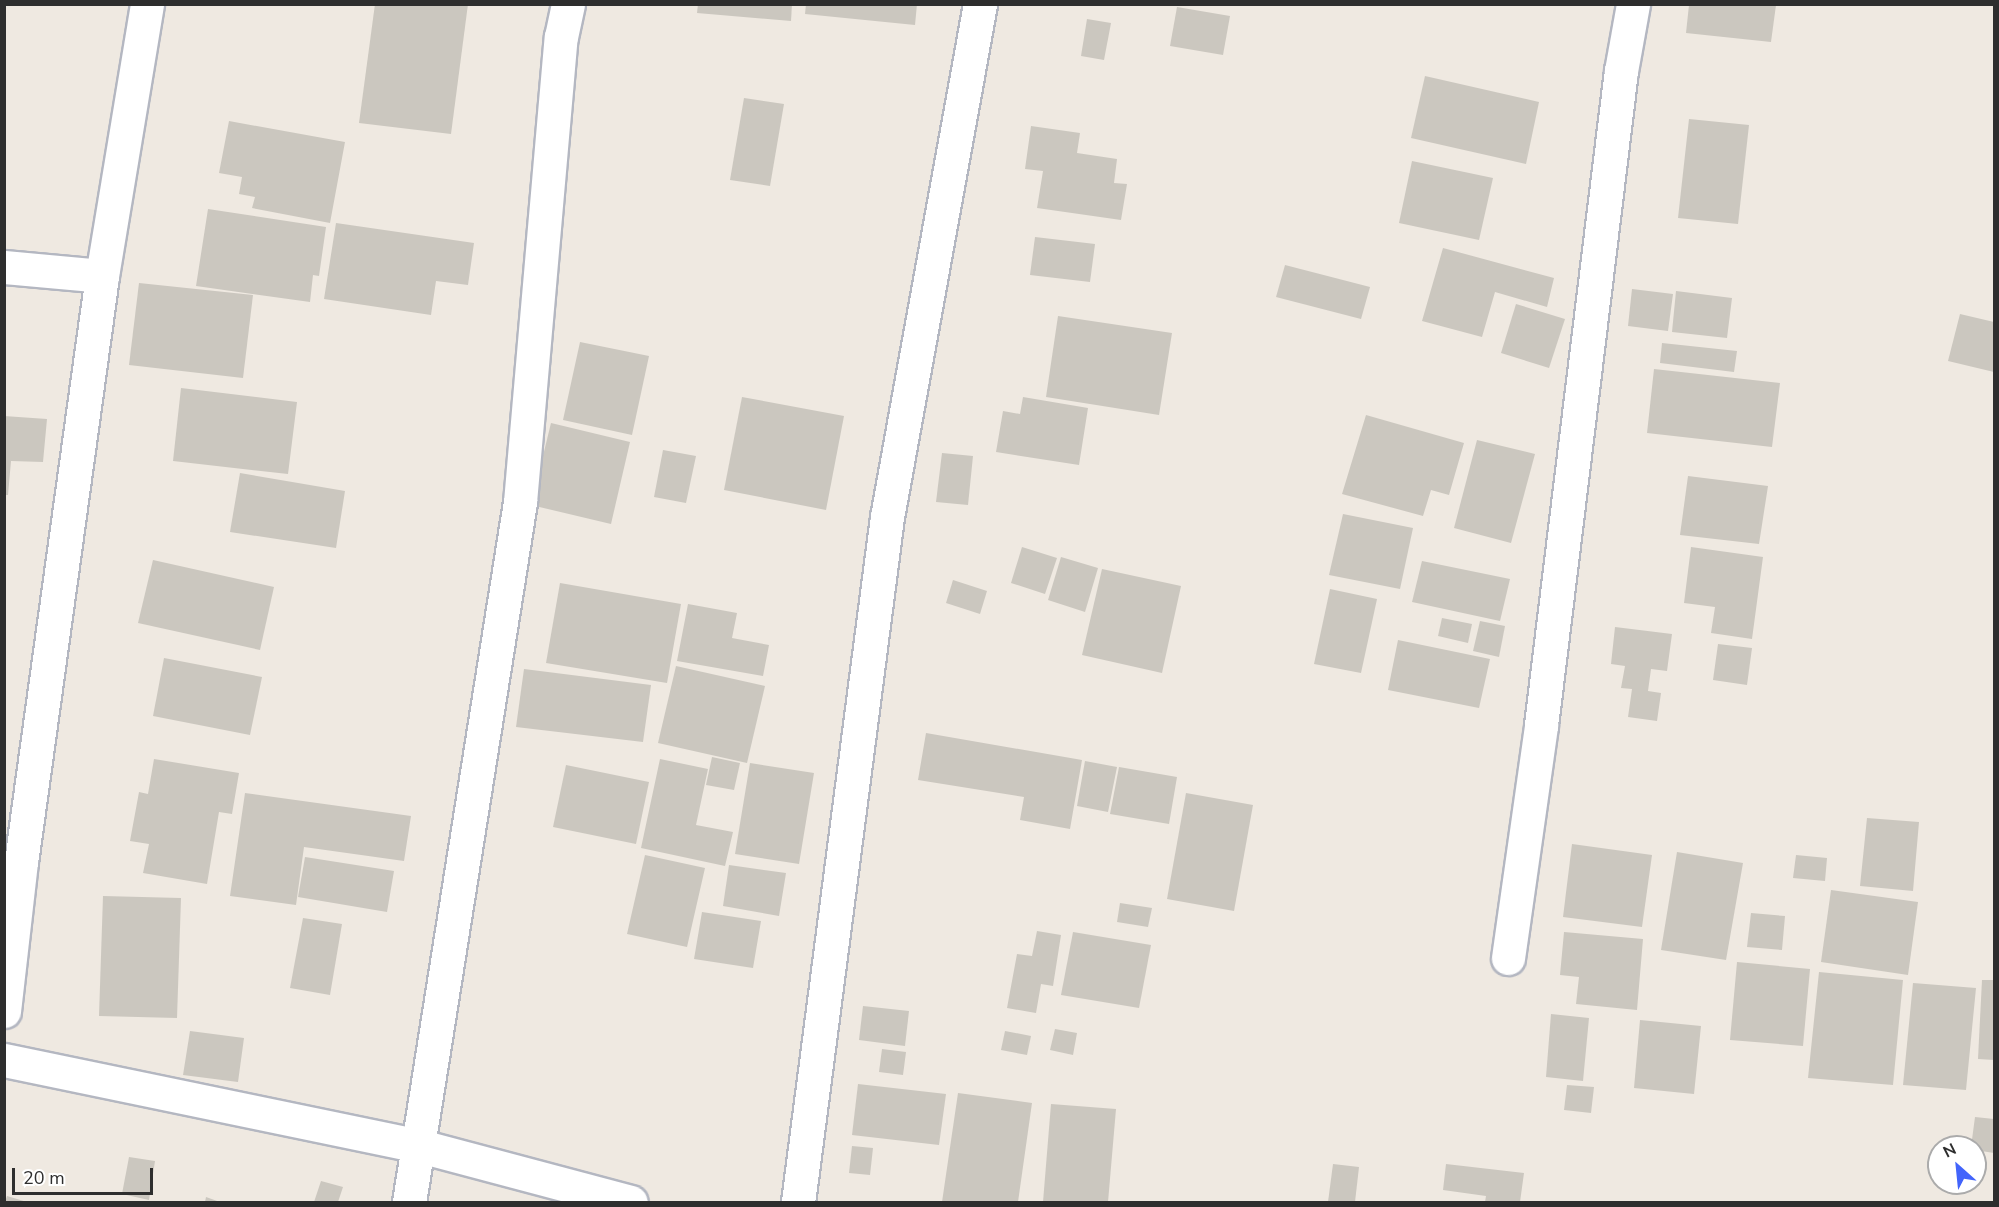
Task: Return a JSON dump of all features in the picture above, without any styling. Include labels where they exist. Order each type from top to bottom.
[{"type":"street","points":[[4,1011],[23,850],[102,276],[147,4]]},
{"type":"street","points":[[543,4],[561,37]]},
{"type":"street","points":[[409,1203],[420,1146],[520,502],[561,37],[568,4]]},
{"type":"street","points":[[798,1203],[887,517],[980,4]]},
{"type":"street","points":[[1508,958],[1541,725],[1621,72],[1633,4]]},
{"type":"street","points":[[4,267],[102,276]]},
{"type":"street","points":[[4,1060],[420,1146],[631,1203]]},
{"type":"building","points":[[375,4],[468,4],[451,134],[359,123]]},
{"type":"building","points":[[698,4],[792,4],[791,21],[697,13]]},
{"type":"building","points":[[806,4],[917,4],[915,25],[805,14]]},
{"type":"building","points":[[1689,5],[1776,5],[1771,42],[1686,33]]},
{"type":"building","points":[[1177,7],[1230,16],[1223,55],[1170,46]]},
{"type":"building","points":[[1087,19],[1111,23],[1104,60],[1081,56]]},
{"type":"building","points":[[1425,76],[1539,102],[1526,164],[1411,138]]},
{"type":"building","points":[[744,98],[784,104],[770,186],[730,180]]},
{"type":"building","points":[[1689,119],[1749,125],[1738,224],[1678,218]]},
{"type":"building","points":[[229,121],[345,142],[330,223],[252,208],[255,197],[239,194],[242,177],[219,173]]},
{"type":"building","points":[[1031,126],[1080,133],[1077,153],[1117,159],[1114,183],[1127,184],[1121,220],[1037,208],[1043,171],[1025,169]]},
{"type":"building","points":[[1412,161],[1493,178],[1479,240],[1399,223]]},
{"type":"building","points":[[208,209],[326,227],[319,276],[313,275],[310,302],[196,286]]},
{"type":"building","points":[[336,223],[474,243],[468,285],[436,281],[431,315],[324,299]]},
{"type":"building","points":[[1035,237],[1095,244],[1090,282],[1030,275]]},
{"type":"building","points":[[1443,248],[1554,278],[1547,307],[1495,292],[1482,337],[1422,321]]},
{"type":"building","points":[[1285,265],[1370,287],[1361,319],[1276,297]]},
{"type":"building","points":[[139,283],[253,295],[243,378],[129,365]]},
{"type":"building","points":[[1632,289],[1673,294],[1668,331],[1628,326]]},
{"type":"building","points":[[1676,291],[1732,298],[1727,338],[1672,332]]},
{"type":"building","points":[[1516,304],[1565,319],[1549,368],[1501,353]]},
{"type":"building","points":[[1960,314],[1994,322],[1994,372],[1948,361]]},
{"type":"building","points":[[1058,316],[1172,333],[1159,415],[1046,397]]},
{"type":"building","points":[[580,342],[649,356],[632,435],[563,420]]},
{"type":"building","points":[[1662,343],[1737,351],[1734,372],[1660,363]]},
{"type":"building","points":[[1654,369],[1780,383],[1772,447],[1647,433]]},
{"type":"building","points":[[181,388],[297,402],[288,474],[173,461]]},
{"type":"building","points":[[742,397],[844,416],[826,510],[724,490]]},
{"type":"building","points":[[1023,397],[1088,408],[1079,465],[996,452],[1003,411],[1020,414]]},
{"type":"building","points":[[1366,415],[1464,443],[1449,495],[1431,490],[1423,516],[1342,494]]},
{"type":"building","points":[[4,416],[47,419],[43,462],[11,461],[8,495],[4,495]]},
{"type":"building","points":[[551,423],[630,442],[611,524],[531,505]]},
{"type":"building","points":[[1477,440],[1535,454],[1511,543],[1454,528]]},
{"type":"building","points":[[663,450],[696,456],[686,503],[654,497]]},
{"type":"building","points":[[942,453],[973,456],[968,505],[936,502]]},
{"type":"building","points":[[240,473],[345,491],[336,548],[230,532]]},
{"type":"building","points":[[1688,476],[1768,486],[1759,544],[1680,535]]},
{"type":"building","points":[[1343,514],[1413,528],[1400,589],[1329,575]]},
{"type":"building","points":[[1022,547],[1057,558],[1045,594],[1011,583]]},
{"type":"building","points":[[1691,547],[1763,557],[1752,639],[1711,633],[1715,607],[1684,603]]},
{"type":"building","points":[[1061,557],[1098,568],[1085,612],[1048,600]]},
{"type":"building","points":[[153,560],[274,587],[260,650],[138,623]]},
{"type":"building","points":[[1422,561],[1510,579],[1500,621],[1412,602]]},
{"type":"building","points":[[1102,569],[1181,586],[1162,673],[1082,655]]},
{"type":"building","points":[[953,580],[987,591],[980,614],[946,603]]},
{"type":"building","points":[[560,583],[681,604],[667,683],[546,663]]},
{"type":"building","points":[[1330,589],[1377,599],[1361,673],[1314,664]]},
{"type":"building","points":[[688,604],[737,613],[732,638],[769,645],[763,676],[677,661]]},
{"type":"building","points":[[1442,618],[1472,624],[1468,643],[1438,636]]},
{"type":"building","points":[[1480,621],[1505,626],[1499,657],[1473,651]]},
{"type":"building","points":[[1615,627],[1672,634],[1667,671],[1651,669],[1648,691],[1661,693],[1657,721],[1628,717],[1632,689],[1621,688],[1625,666],[1611,664]]},
{"type":"building","points":[[1398,640],[1490,659],[1479,708],[1388,690]]},
{"type":"building","points":[[1718,644],[1752,648],[1747,685],[1713,680]]},
{"type":"building","points":[[164,658],[262,677],[250,735],[153,716]]},
{"type":"building","points":[[676,666],[765,686],[747,763],[658,743]]},
{"type":"building","points":[[524,669],[651,685],[643,742],[516,727]]},
{"type":"building","points":[[926,733],[1082,760],[1070,829],[1020,820],[1024,797],[918,780]]},
{"type":"building","points":[[712,757],[740,763],[734,790],[706,785]]},
{"type":"building","points":[[154,759],[239,773],[232,814],[219,812],[207,884],[143,873],[149,844],[130,841],[139,792],[148,794]]},
{"type":"building","points":[[660,759],[708,769],[696,825],[733,832],[725,866],[641,848]]},
{"type":"building","points":[[1085,761],[1117,767],[1108,812],[1077,806]]},
{"type":"building","points":[[750,763],[814,773],[799,864],[735,854]]},
{"type":"building","points":[[566,765],[649,782],[636,844],[553,827]]},
{"type":"building","points":[[1119,767],[1177,777],[1169,824],[1110,814]]},
{"type":"building","points":[[245,793],[411,816],[404,861],[304,847],[296,905],[230,896]]},
{"type":"building","points":[[1186,793],[1253,805],[1234,911],[1167,899]]},
{"type":"building","points":[[1867,818],[1919,822],[1913,891],[1860,886]]},
{"type":"building","points":[[1572,844],[1652,855],[1642,927],[1563,917]]},
{"type":"building","points":[[1677,852],[1743,863],[1726,960],[1661,950]]},
{"type":"building","points":[[645,855],[705,868],[687,947],[627,934]]},
{"type":"building","points":[[1796,855],[1827,858],[1825,881],[1793,878]]},
{"type":"building","points":[[305,857],[394,871],[387,912],[298,897]]},
{"type":"building","points":[[729,865],[786,873],[779,916],[723,906]]},
{"type":"building","points":[[1831,890],[1918,902],[1908,975],[1821,962]]},
{"type":"building","points":[[103,896],[181,898],[177,1018],[99,1016]]},
{"type":"building","points":[[1120,903],[1152,908],[1148,927],[1117,922]]},
{"type":"building","points":[[702,912],[761,921],[753,968],[694,959]]},
{"type":"building","points":[[1751,913],[1785,916],[1782,950],[1747,947]]},
{"type":"building","points":[[303,918],[342,924],[330,995],[290,988]]},
{"type":"building","points":[[1037,931],[1061,935],[1053,986],[1041,984],[1036,1013],[1007,1008],[1017,954],[1032,956]]},
{"type":"building","points":[[1073,932],[1151,945],[1139,1008],[1061,995]]},
{"type":"building","points":[[1564,932],[1643,939],[1637,1010],[1576,1004],[1579,977],[1560,975]]},
{"type":"building","points":[[1737,962],[1810,969],[1803,1046],[1730,1040]]},
{"type":"building","points":[[1819,972],[1903,980],[1893,1085],[1808,1078]]},
{"type":"building","points":[[1982,980],[1994,980],[1994,1060],[1978,1059]]},
{"type":"building","points":[[1913,983],[1976,988],[1966,1090],[1903,1085]]},
{"type":"building","points":[[863,1006],[909,1011],[905,1046],[859,1040]]},
{"type":"building","points":[[1551,1014],[1589,1018],[1583,1081],[1546,1077]]},
{"type":"building","points":[[1640,1020],[1701,1026],[1694,1094],[1634,1088]]},
{"type":"building","points":[[1055,1029],[1077,1033],[1073,1055],[1050,1050]]},
{"type":"building","points":[[190,1031],[244,1038],[238,1082],[183,1075]]},
{"type":"building","points":[[1005,1031],[1031,1036],[1027,1055],[1001,1050]]},
{"type":"building","points":[[882,1049],[906,1052],[903,1075],[879,1072]]},
{"type":"building","points":[[858,1084],[946,1094],[939,1145],[852,1135]]},
{"type":"building","points":[[1567,1085],[1594,1087],[1591,1113],[1564,1110]]},
{"type":"building","points":[[958,1093],[1032,1103],[1018,1202],[942,1202]]},
{"type":"building","points":[[1051,1104],[1116,1109],[1108,1202],[1043,1202]]},
{"type":"building","points":[[1975,1117],[1994,1119],[1994,1153],[1987,1152],[1987,1135],[1973,1135]]},
{"type":"building","points":[[852,1146],[873,1148],[870,1175],[849,1173]]},
{"type":"building","points":[[129,1157],[155,1161],[149,1200],[122,1194]]},
{"type":"building","points":[[1333,1164],[1359,1167],[1355,1202],[1328,1202]]},
{"type":"building","points":[[1446,1164],[1524,1173],[1520,1202],[1485,1202],[1486,1196],[1443,1190]]},
{"type":"building","points":[[321,1181],[343,1187],[338,1202],[314,1202]]},
{"type":"building","points":[[7,1196],[27,1202],[5,1202]]},
{"type":"building","points":[[206,1197],[220,1202],[205,1202]]}]
